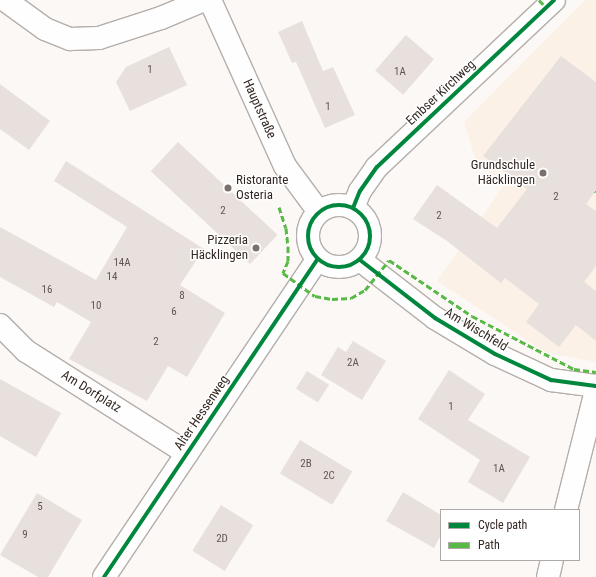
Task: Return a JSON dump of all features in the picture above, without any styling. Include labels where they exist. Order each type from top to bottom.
[{"type":"street","points":[[5,0],[45,30],[70,39],[99,38],[161,18],[204,0]]},
{"type":"street","name":"Hauptstraße","points":[[210,0],[285,166],[319,212]]},
{"type":"street","name":"Embser Kirchweg","points":[[353,208],[360,191],[377,167],[554,0]]},
{"type":"street","points":[[339,204],[353,208],[361,214],[370,232],[366,252],[360,260],[352,265],[334,268],[317,260],[308,244],[307,235],[313,218],[319,212],[339,204]]},
{"type":"street","name":"Alter Hessenweg","points":[[104,577],[317,260]]},
{"type":"street","name":"Am Wischfeld","points":[[360,260],[435,318],[495,354],[551,380],[596,386]]},
{"type":"street","name":"Am Dorfplatz","points":[[0,325],[26,351],[187,453]]},
{"type":"street","points":[[566,509],[596,391]]},
{"type":"street","points":[[548,577],[552,561]]},
{"type":"shaded area","name":"Grundschule Häcklingen","points":[[585,0],[596,0],[596,362],[545,352],[437,281],[504,185],[476,161],[464,122]]},
{"type":"building","points":[[302,21],[323,71],[333,67],[355,115],[325,128],[296,62],[292,63],[278,32]]},
{"type":"building","points":[[406,35],[434,59],[403,95],[375,70]]},
{"type":"building","points":[[169,47],[187,85],[130,111],[116,82],[126,67]]},
{"type":"building","name":"Grundschule Häcklingen","points":[[561,56],[596,82],[596,190],[586,204],[596,211],[596,266],[584,282],[596,291],[596,341],[576,325],[559,347],[526,322],[539,304],[505,278],[501,283],[447,241],[413,219],[437,185],[497,228],[527,189],[483,156]]},
{"type":"building","points":[[0,84],[50,121],[29,150],[0,129]]},
{"type":"building","points":[[178,142],[277,235],[250,264],[151,171]]},
{"type":"building","points":[[66,161],[204,249],[180,285],[225,313],[187,377],[168,366],[147,401],[69,359],[91,322],[57,302],[54,307],[0,277],[0,227],[96,280],[127,227],[54,181]]},
{"type":"building","points":[[353,341],[386,361],[362,400],[321,375],[338,347],[346,352]]},
{"type":"building","points":[[449,370],[485,394],[468,420],[530,457],[503,503],[468,482],[480,460],[418,419]]},
{"type":"building","points":[[307,371],[329,385],[318,403],[296,389]]},
{"type":"building","points":[[0,379],[61,413],[36,457],[0,436]]},
{"type":"building","points":[[300,440],[352,471],[332,505],[280,473]]},
{"type":"building","points":[[403,492],[440,514],[440,537],[434,548],[386,521]]},
{"type":"building","points":[[37,493],[82,520],[48,577],[38,577],[0,555]]},
{"type":"building","points":[[221,505],[253,525],[225,571],[192,551]]},
{"type":"marked path","points":[[539,0],[546,7]]},
{"type":"marked path","points":[[279,207],[286,228],[288,246],[288,261],[283,273],[315,296],[332,299],[351,298],[365,290],[389,260],[472,316],[574,369],[596,372]]},
{"type":"cycle path","points":[[353,208],[360,191],[377,167],[554,0]]},
{"type":"cycle path","points":[[333,205],[345,205],[361,214],[368,224],[370,236],[368,248],[361,258],[345,267],[333,267],[322,262],[313,253],[308,242],[308,230],[313,219],[322,210],[333,205]]},
{"type":"cycle path","points":[[104,577],[317,260]]},
{"type":"cycle path","points":[[360,260],[435,318],[495,354],[551,380],[596,386]]},
{"type":"place","name":"Grundschule Häcklingen","points":[[543,173]]},
{"type":"place","name":"Ristorante Osteria","points":[[228,188]]},
{"type":"place","name":"Pizzeria Häcklingen","points":[[256,248]]}]
